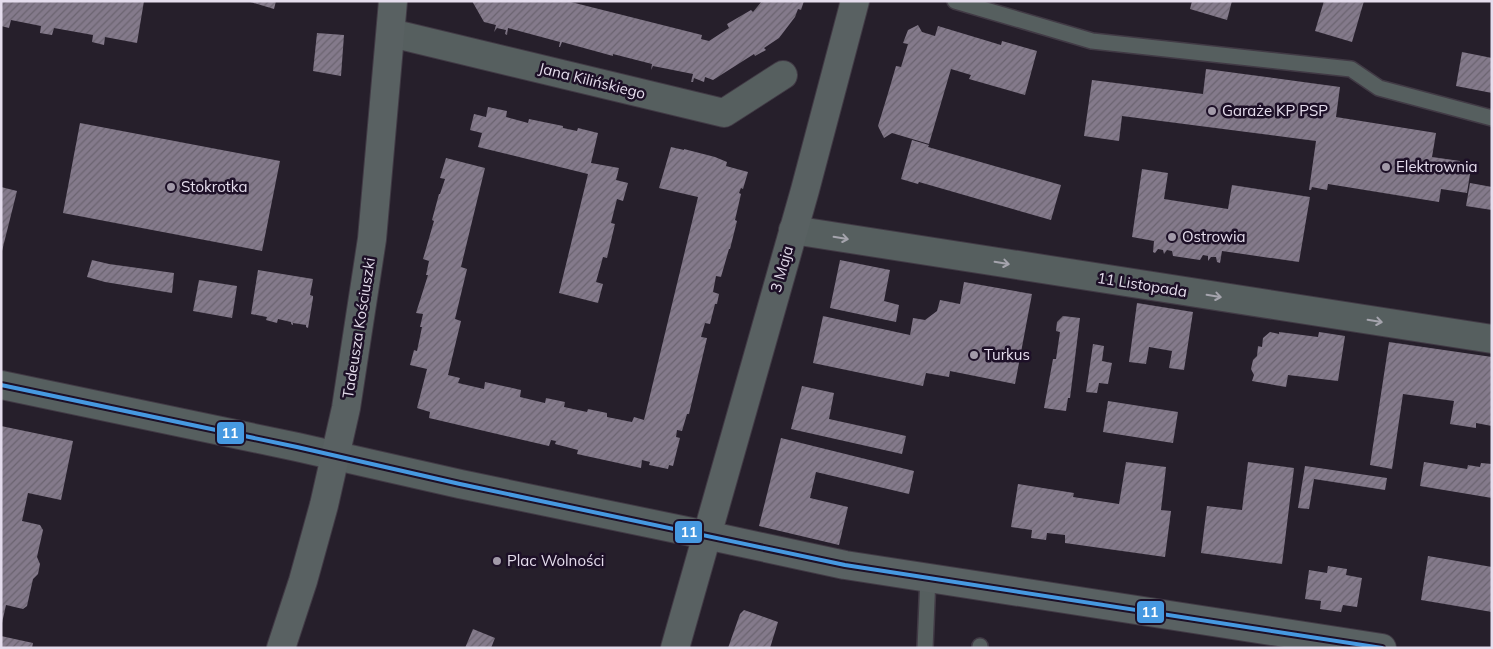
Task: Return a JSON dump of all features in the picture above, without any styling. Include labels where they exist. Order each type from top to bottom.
[{"type":"main road","name":"Tadeusza Kościuszki","points":[[281,648],[303,581],[336,456],[346,408],[372,239],[393,1]]},
{"type":"main road","name":"3 Maja","points":[[675,648],[793,230],[855,1]]},
{"type":"main road","points":[[706,535],[845,565],[1382,648]]},
{"type":"street","name":"Jana Kilińskiego","points":[[391,32],[724,112],[783,75]]},
{"type":"street","name":"11 Listopada","points":[[793,230],[1492,339]]},
{"type":"street","points":[[1,385],[706,535]]},
{"type":"lane","points":[[955,1],[1092,41],[1351,69],[1379,88],[1492,118]]},
{"type":"lane","points":[[925,648],[928,577]]},
{"type":"building","points":[[1,1],[144,1],[137,43],[105,37],[104,45],[92,42],[93,35],[54,28],[52,35],[40,33],[41,26],[11,20],[9,28],[1,26]]},
{"type":"building","points":[[247,1],[276,1],[274,9]]},
{"type":"building","points":[[472,1],[567,1],[702,35],[701,39],[709,41],[729,28],[727,24],[751,10],[753,12],[762,1],[804,1],[801,10],[798,9],[795,17],[779,38],[764,48],[766,50],[755,56],[754,54],[713,80],[705,77],[704,82],[694,78],[693,82],[691,82],[693,74],[653,66],[651,70],[652,64],[562,42],[559,47],[560,42],[508,28],[507,35],[505,34],[506,30],[497,28],[494,32],[496,25],[484,22]]},
{"type":"building","points":[[1192,1],[1232,1],[1227,20],[1190,9]]},
{"type":"building","points":[[1324,1],[1364,1],[1352,42],[1315,31]]},
{"type":"building","points":[[918,25],[922,32],[935,36],[938,26],[1001,45],[1002,41],[1037,51],[1025,95],[969,79],[971,75],[951,69],[929,144],[892,133],[884,138],[878,126],[896,66],[901,67],[908,44],[903,43],[908,30]]},
{"type":"building","points":[[317,33],[344,35],[341,76],[313,71]]},
{"type":"building","points":[[1462,52],[1492,58],[1492,93],[1456,86]]},
{"type":"building","points":[[1206,69],[1340,87],[1336,117],[1436,133],[1432,157],[1460,161],[1458,172],[1470,174],[1467,193],[1441,189],[1439,202],[1328,184],[1327,190],[1312,187],[1309,190],[1316,141],[1122,116],[1119,141],[1084,136],[1092,80],[1203,94]]},
{"type":"building","points":[[488,107],[507,111],[506,117],[528,123],[529,119],[577,131],[578,128],[598,133],[591,163],[619,168],[616,180],[628,183],[623,201],[617,199],[611,223],[615,224],[607,258],[603,257],[596,282],[603,284],[598,303],[559,293],[588,174],[478,147],[482,133],[470,130],[474,114],[486,117]]},
{"type":"building","name":"Stokrotka","points":[[80,123],[280,161],[262,251],[63,213]]},
{"type":"building","points":[[912,140],[929,145],[928,147],[1061,185],[1051,220],[919,182],[918,184],[901,179]]},
{"type":"building","points":[[671,147],[715,157],[727,162],[726,166],[748,172],[743,189],[741,188],[739,193],[741,194],[735,220],[737,221],[730,249],[721,277],[716,276],[713,292],[719,294],[717,304],[715,304],[710,324],[705,323],[701,337],[707,338],[689,414],[687,414],[682,431],[677,430],[676,437],[680,438],[673,466],[669,465],[668,469],[649,465],[650,462],[642,460],[641,468],[577,454],[578,450],[555,444],[556,441],[551,440],[549,446],[429,418],[430,412],[417,408],[427,369],[410,365],[414,350],[417,351],[422,327],[420,327],[423,314],[416,313],[428,275],[426,275],[429,261],[423,259],[434,221],[432,220],[439,194],[445,179],[440,178],[446,158],[485,168],[461,267],[467,269],[455,319],[461,321],[448,375],[460,378],[458,383],[484,389],[485,382],[521,390],[520,397],[545,403],[546,398],[565,402],[564,407],[587,412],[588,409],[607,413],[607,417],[632,422],[634,417],[644,420],[698,197],[659,188]]},
{"type":"building","points":[[1142,169],[1168,173],[1164,199],[1228,209],[1232,185],[1310,197],[1299,262],[1222,251],[1220,263],[1217,262],[1216,257],[1211,257],[1208,261],[1208,256],[1203,255],[1200,260],[1173,256],[1172,251],[1167,250],[1164,254],[1163,250],[1158,249],[1155,253],[1153,252],[1154,241],[1132,237]]},
{"type":"building","points":[[1470,183],[1492,187],[1492,210],[1466,206]]},
{"type":"building","points":[[1,187],[17,191],[2,251],[1,250]]},
{"type":"building","points":[[92,260],[174,273],[172,293],[105,282],[87,277]]},
{"type":"building","points":[[840,260],[890,270],[884,301],[899,305],[896,322],[830,308]]},
{"type":"building","points":[[258,270],[313,279],[310,295],[313,298],[308,328],[306,325],[293,323],[293,325],[291,322],[278,319],[277,323],[266,320],[267,317],[251,314]]},
{"type":"building","points":[[199,280],[237,286],[232,318],[193,311]]},
{"type":"building","points":[[964,282],[1032,294],[1015,384],[950,371],[949,377],[926,373],[923,386],[813,363],[823,316],[910,335],[913,318],[925,320],[937,311],[940,300],[960,304]]},
{"type":"building","points":[[1137,303],[1193,312],[1184,370],[1169,368],[1172,351],[1149,347],[1146,364],[1129,362]]},
{"type":"building","points":[[1063,316],[1080,318],[1070,398],[1068,398],[1066,411],[1044,408],[1053,359],[1056,359],[1060,332],[1056,331],[1057,322]]},
{"type":"building","points":[[1270,332],[1318,337],[1319,332],[1345,336],[1338,381],[1288,375],[1286,387],[1252,381],[1254,375],[1251,369],[1253,360],[1257,356],[1258,346],[1262,347],[1263,338]]},
{"type":"building","points":[[1389,342],[1492,357],[1492,426],[1476,423],[1476,428],[1450,424],[1454,401],[1403,394],[1392,469],[1370,465]]},
{"type":"building","points":[[1093,344],[1104,346],[1102,361],[1112,363],[1108,384],[1099,383],[1097,393],[1086,392]]},
{"type":"building","points":[[802,386],[834,393],[829,419],[906,436],[902,454],[791,429]]},
{"type":"building","points":[[1108,401],[1178,412],[1173,443],[1103,432]]},
{"type":"building","points":[[1,426],[73,441],[61,500],[28,493],[22,521],[40,525],[43,530],[37,557],[40,564],[38,574],[33,579],[27,606],[23,609],[6,605],[2,623]]},
{"type":"building","points":[[781,438],[914,471],[909,494],[816,472],[810,498],[848,507],[839,545],[759,526]]},
{"type":"building","points":[[1126,462],[1166,467],[1161,510],[1171,511],[1165,557],[1065,543],[1065,535],[1047,533],[1046,540],[1031,538],[1032,530],[1011,527],[1018,484],[1074,493],[1073,497],[1119,504]]},
{"type":"building","points":[[1248,462],[1294,468],[1282,564],[1201,553],[1207,506],[1242,510]]},
{"type":"building","points":[[1424,462],[1467,469],[1468,465],[1480,467],[1481,463],[1492,464],[1492,498],[1420,486]]},
{"type":"building","points":[[1305,466],[1387,478],[1385,490],[1314,479],[1309,509],[1298,508]]},
{"type":"building","points":[[1428,556],[1492,567],[1492,612],[1421,600]]},
{"type":"building","points":[[1328,566],[1347,569],[1346,575],[1362,578],[1357,607],[1343,605],[1341,612],[1320,609],[1321,601],[1305,599],[1309,570],[1327,573]]},
{"type":"building","points":[[744,610],[778,622],[770,648],[728,648],[740,614]]},
{"type":"building","points":[[473,629],[495,638],[491,648],[465,648]]},
{"type":"building","points":[[1,636],[33,643],[32,648],[1,648]]},
{"type":"transit line","name":"11","points":[[1,385],[845,565],[1382,648]]},
{"type":"place","name":"Garaże KP PSP","points":[[1212,111]]},
{"type":"place","name":"Elektrownia","points":[[1386,167]]},
{"type":"place","name":"Stokrotka","points":[[171,187]]},
{"type":"place","name":"Ostrowia","points":[[1172,237]]},
{"type":"place","name":"Turkus","points":[[974,355]]},
{"type":"place","name":"Plac Wolności","points":[[497,561]]}]
